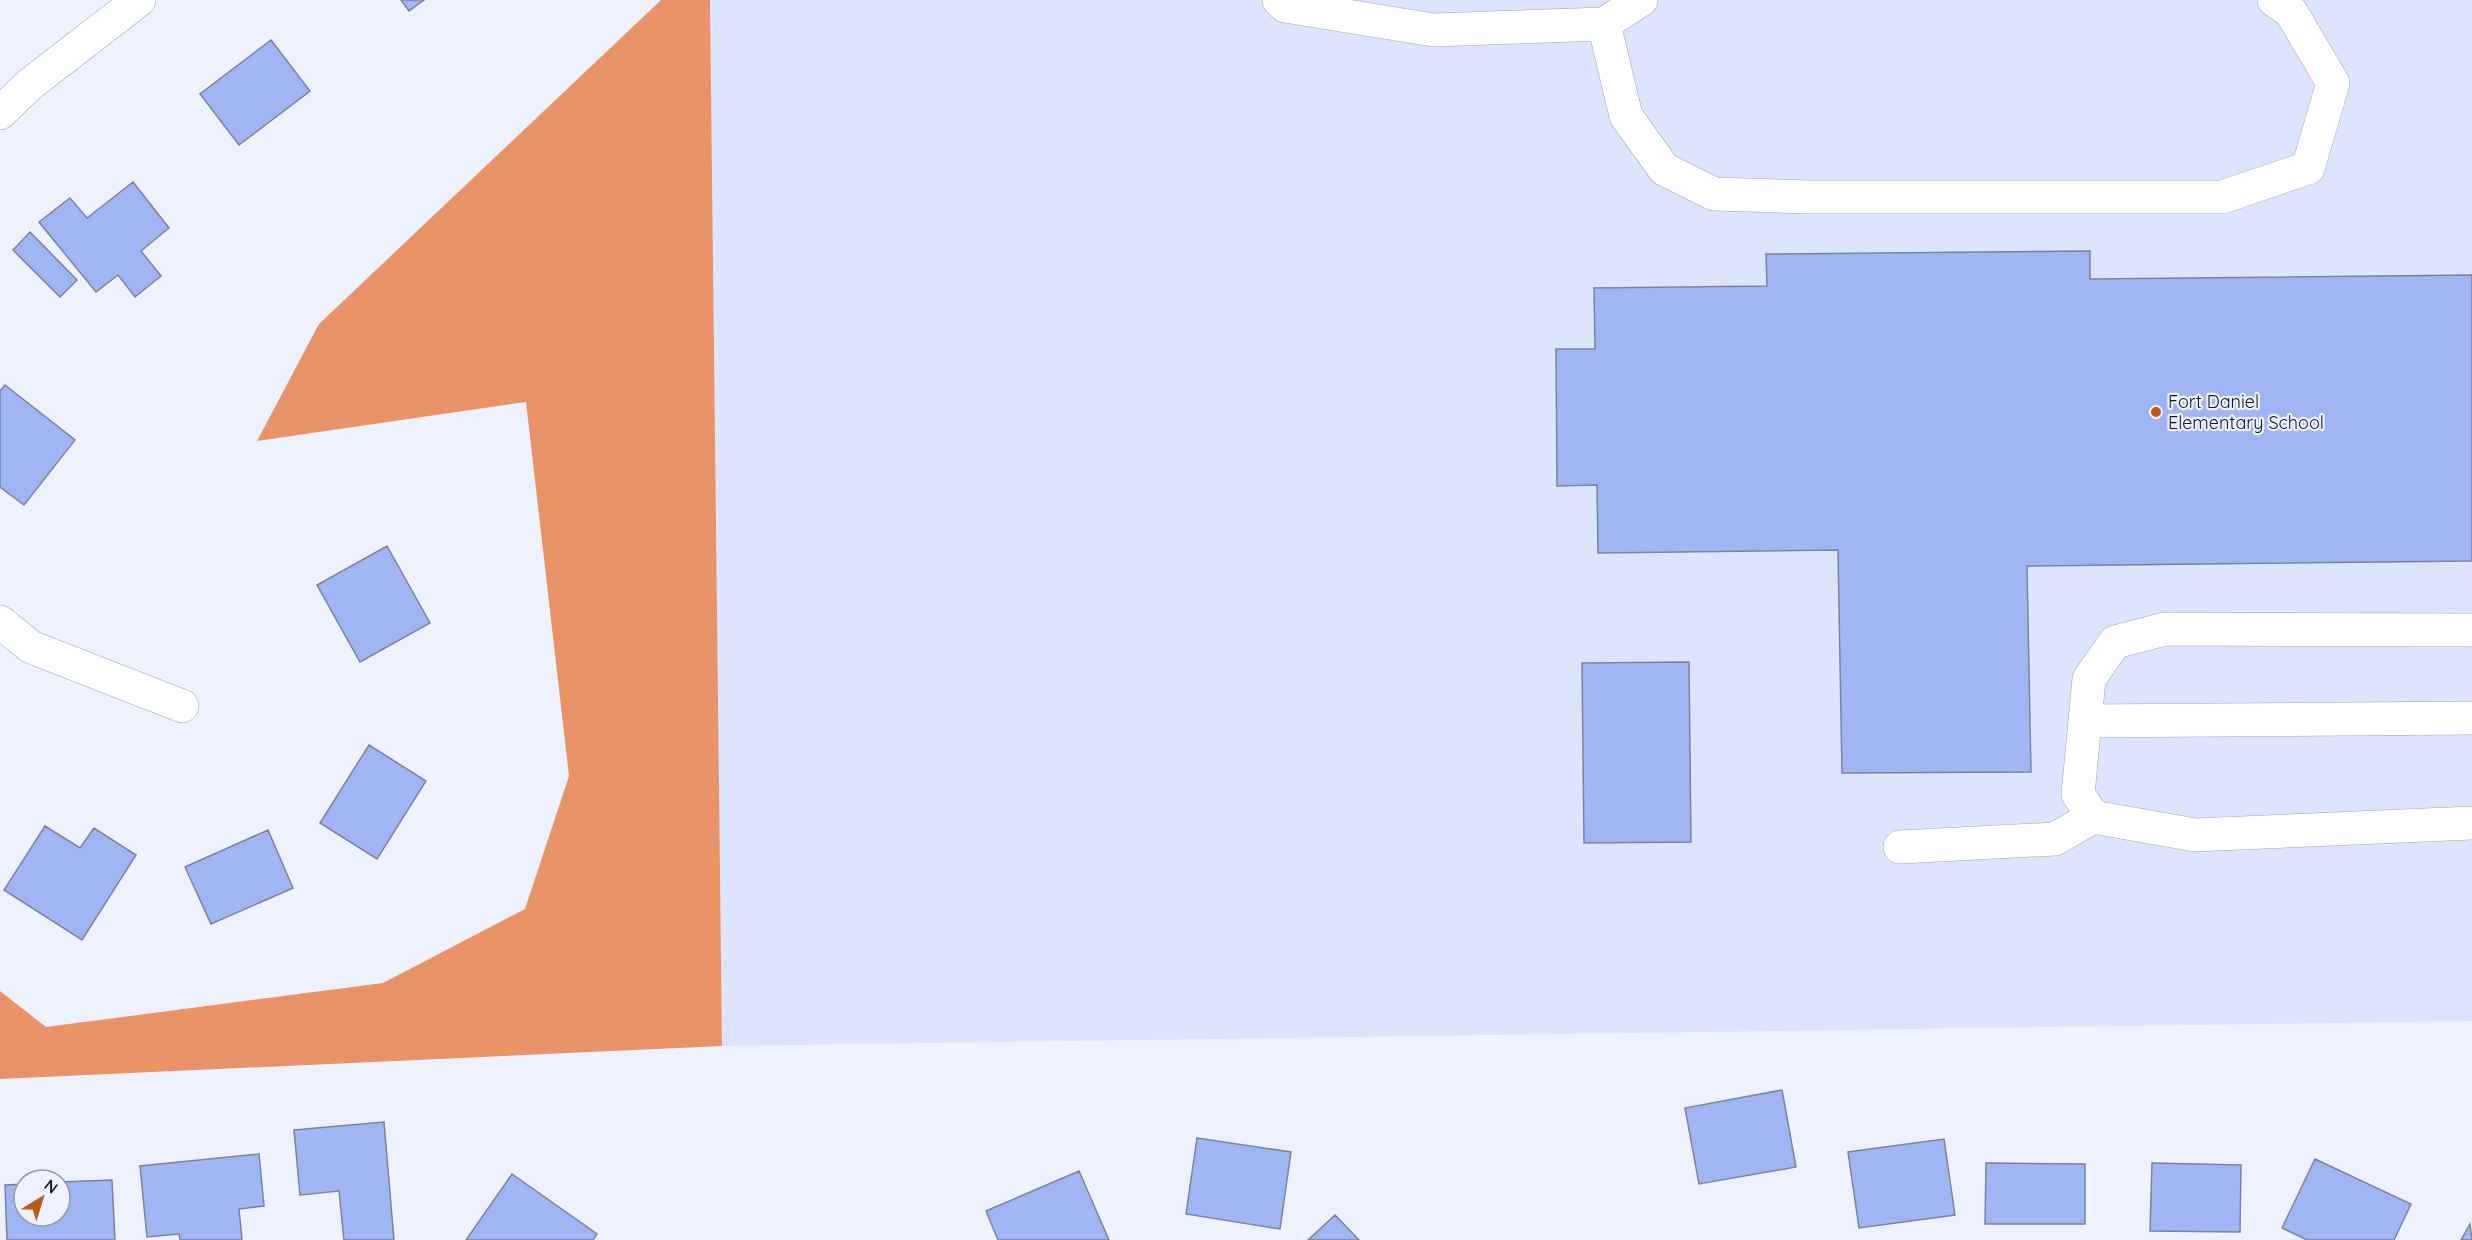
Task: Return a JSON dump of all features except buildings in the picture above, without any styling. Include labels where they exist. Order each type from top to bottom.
[{"type":"street","points":[[0,113],[29,85],[139,0]]},
{"type":"street","points":[[1279,0],[1285,6],[1433,30],[1604,24],[1641,0]]},
{"type":"street","points":[[1604,24],[1626,116],[1664,169],[1714,194],[2222,197],[2308,168],[2333,83],[2291,12],[2274,0]]},
{"type":"street","points":[[0,622],[31,647],[182,706]]},
{"type":"street","points":[[2094,817],[2078,794],[2089,679],[2115,642],[2165,629],[2472,630]]},
{"type":"street","points":[[2085,722],[2472,718]]},
{"type":"street","points":[[1900,847],[2055,839],[2094,817],[2195,835],[2472,823]]},
{"type":"shaded area","points":[[661,0],[710,0],[722,1046],[0,1079],[0,991],[46,1027],[383,983],[525,909],[569,776],[526,402],[257,441],[319,324]]},
{"type":"shaded area","points":[[710,0],[2472,0],[2472,1021],[722,1046]]},
{"type":"place","name":"Fort Daniel Elementary School","points":[[2156,412]]}]
